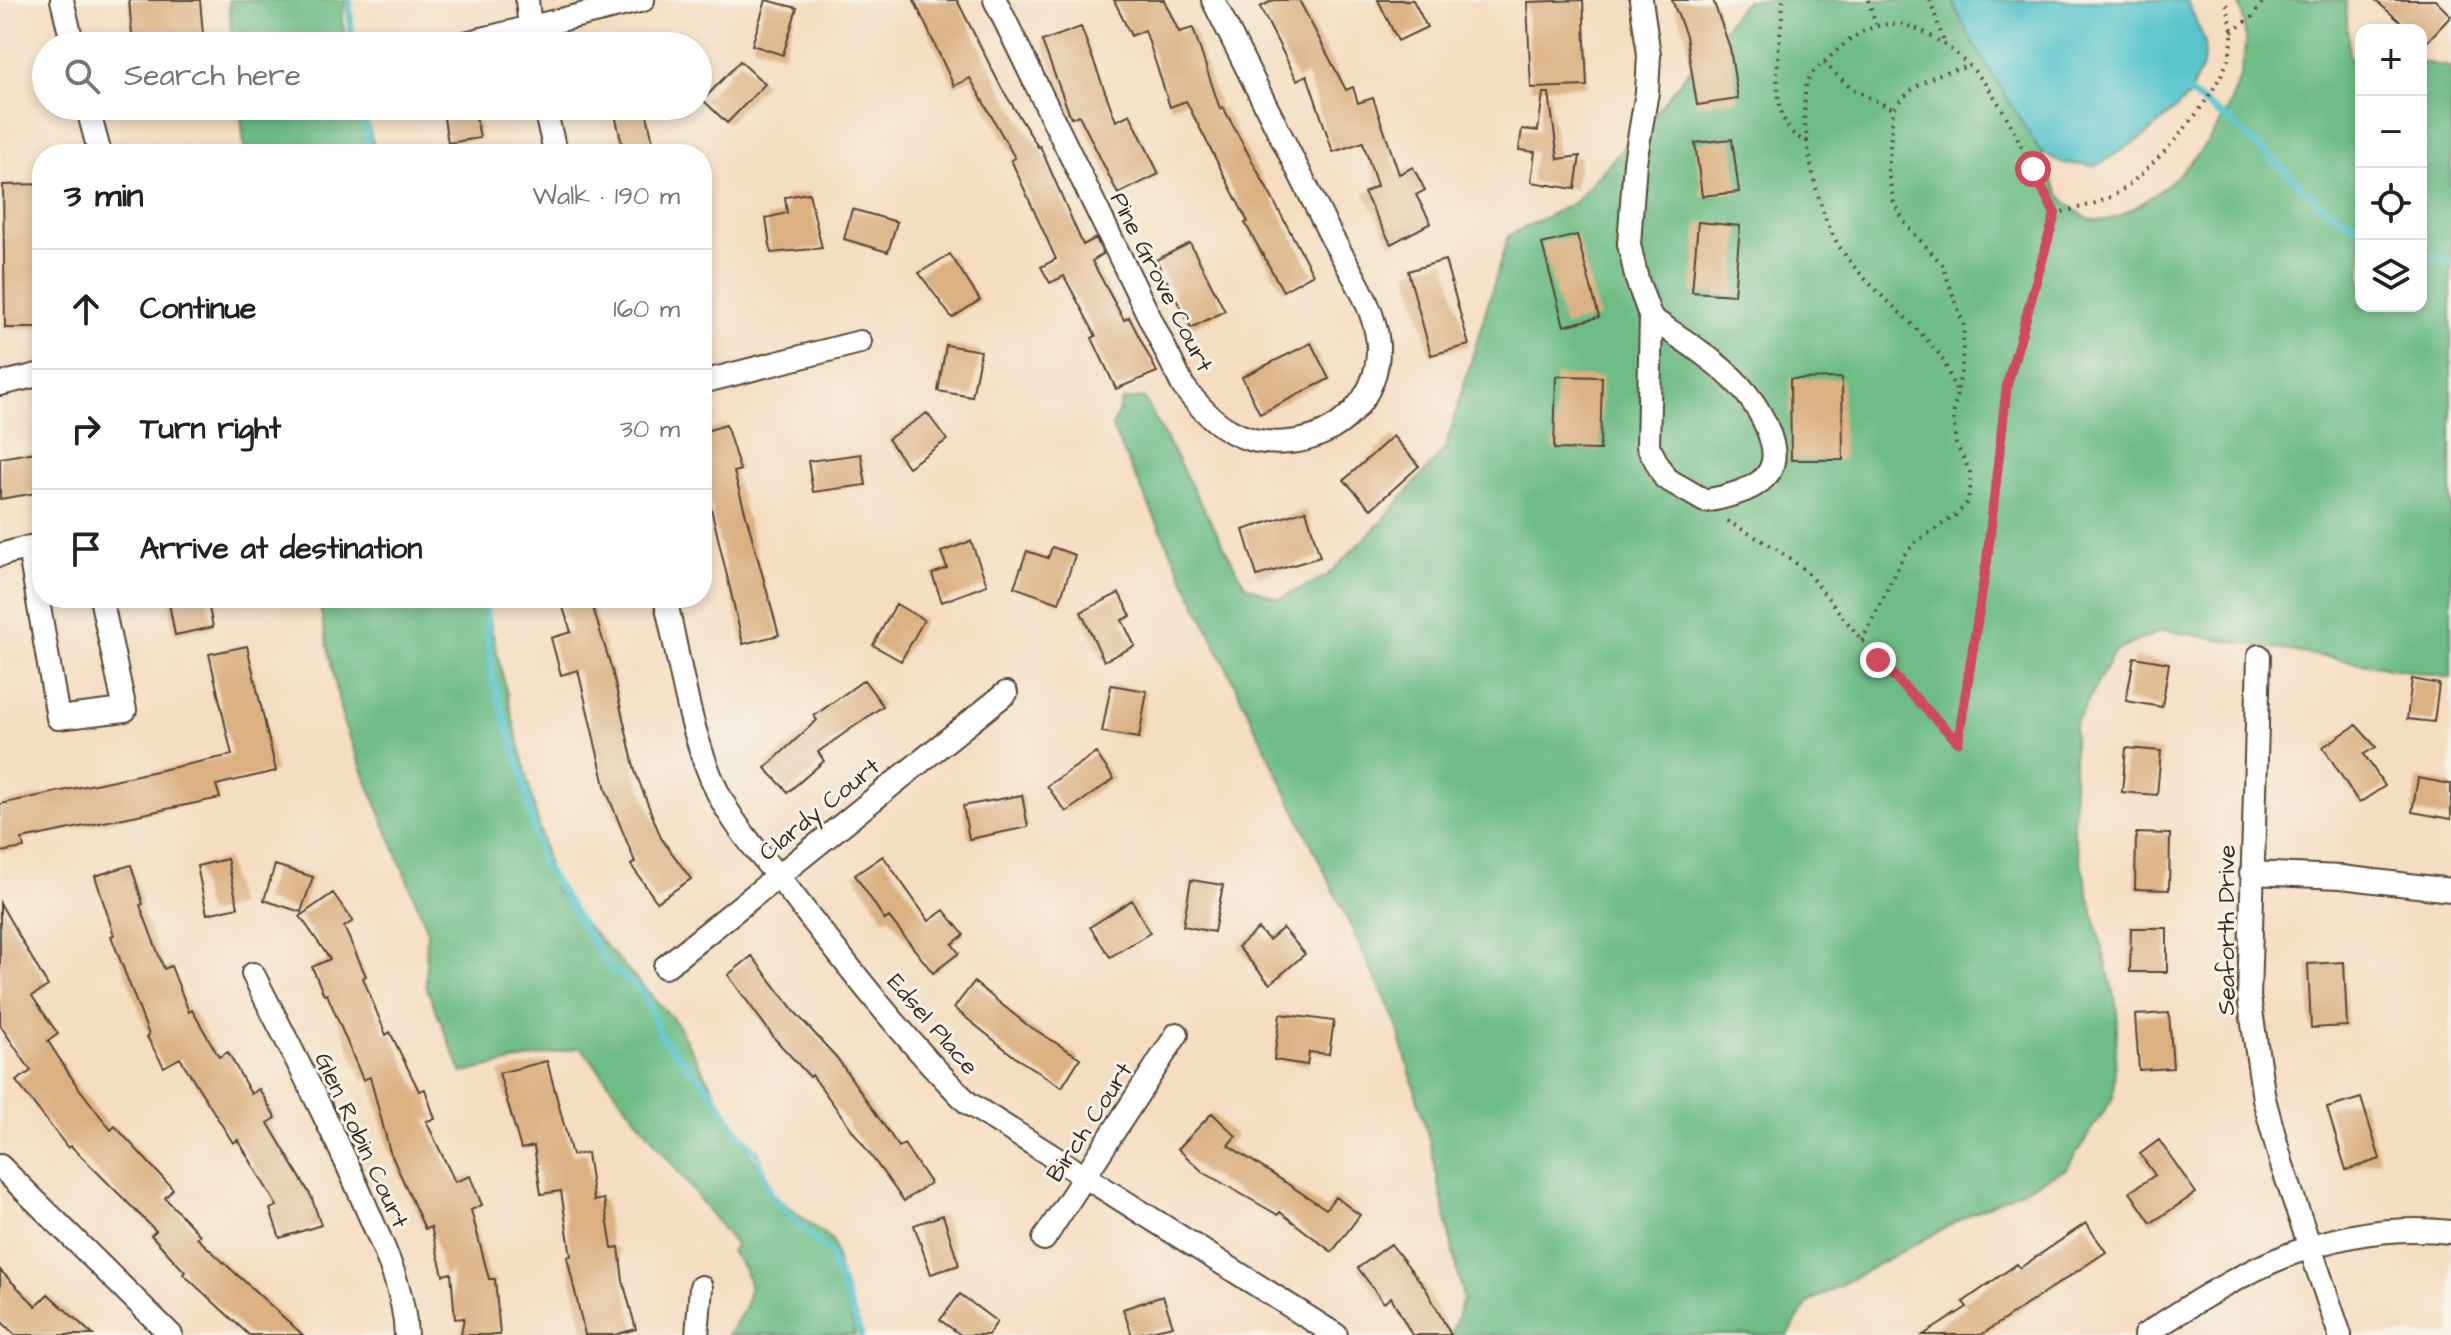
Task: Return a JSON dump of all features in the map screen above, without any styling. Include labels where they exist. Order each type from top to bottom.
[{"type":"street","points":[[62,0],[70,32]]},
{"type":"street","points":[[527,0],[530,32]]},
{"type":"street","points":[[545,32],[643,0]]},
{"type":"street","name":"Pine Grove Court","points":[[995,0],[1183,386],[1217,425],[1236,436],[1274,443],[1310,439],[1343,423],[1356,410],[1369,387],[1378,345],[1358,290],[1213,0]]},
{"type":"street","points":[[1641,0],[1649,55],[1648,79],[1635,162],[1629,244],[1637,280],[1651,318],[1648,446],[1665,478],[1705,501],[1741,494],[1766,478],[1775,455],[1766,422],[1737,382],[1651,318]]},
{"type":"street","points":[[91,120],[97,144]]},
{"type":"street","points":[[548,120],[554,144]]},
{"type":"street","points":[[712,379],[860,342]]},
{"type":"street","points":[[0,384],[32,376]]},
{"type":"street","points":[[0,555],[32,547]]},
{"type":"street","points":[[43,608],[58,718],[125,710],[103,608]]},
{"type":"street","name":"Edsel Place","points":[[667,608],[703,757],[713,781],[739,826],[932,1067],[968,1103],[1336,1335]]},
{"type":"street","name":"Seaforth Drive","points":[[2259,656],[2248,962],[2257,1065],[2282,1165],[2340,1335]]},
{"type":"street","name":"Clardy Court","points":[[665,967],[1006,693]]},
{"type":"street","points":[[2251,873],[2341,877],[2451,890]]},
{"type":"street","name":"Glen Robin Court","points":[[253,974],[332,1130],[385,1250],[400,1290],[406,1335]]},
{"type":"street","name":"Birch Court","points":[[1044,1239],[1177,1034]]},
{"type":"street","points":[[0,1166],[171,1335]]},
{"type":"street","points":[[2145,1335],[2236,1277],[2310,1246],[2395,1231],[2451,1232]]},
{"type":"street","points":[[697,1335],[701,1287]]},
{"type":"path","points":[[1783,0],[1777,45],[1780,107],[1797,136],[1808,141]]},
{"type":"path","points":[[1868,0],[1876,24]]},
{"type":"path","points":[[1930,0],[1946,48]]},
{"type":"path","points":[[2055,214],[2118,192],[2187,125],[2224,68],[2232,32],[2225,0]]},
{"type":"path","points":[[2232,32],[2252,17],[2264,0]]},
{"type":"path","points":[[1705,501],[1710,510],[1775,548],[1805,570],[1862,641],[1958,742],[1987,560],[2007,385],[2055,214],[1997,100],[1970,66],[1907,24],[1876,24],[1842,46],[1811,75],[1807,84],[1808,141],[1827,223],[1853,265],[1941,357],[1957,392]]},
{"type":"path","points":[[1824,63],[1852,89],[1893,109]]},
{"type":"path","points":[[1862,641],[1904,555],[1967,503],[1970,471],[1956,444],[1953,416],[1964,326],[1942,264],[1907,226],[1894,203],[1888,173],[1893,109],[1925,80],[1951,69],[1970,66]]},
{"type":"green space","points":[[229,0],[345,0],[342,22],[344,32],[231,32]]},
{"type":"green space","points":[[1746,0],[1952,0],[2038,147],[2060,196],[2080,214],[2090,219],[2105,220],[2119,216],[2168,184],[2209,140],[2225,114],[2244,58],[2245,29],[2238,0],[2346,0],[2349,57],[2355,60],[2355,312],[2427,312],[2427,63],[2451,67],[2451,678],[2163,630],[2114,652],[2074,727],[2074,835],[2118,1011],[2113,1098],[2066,1169],[1969,1215],[1809,1302],[1787,1335],[1451,1335],[1463,1299],[1431,1147],[1395,1019],[1112,428],[1122,401],[1144,398],[1245,585],[1279,599],[1327,576],[1381,522],[1445,449],[1508,236],[1574,203],[1665,101]]},
{"type":"green space","points":[[241,120],[367,120],[373,144],[244,144]]},
{"type":"green space","points":[[320,608],[486,608],[554,890],[675,1021],[774,1196],[832,1240],[855,1335],[727,1335],[742,1313],[749,1294],[746,1274],[731,1252],[735,1245],[581,1047],[462,1073],[426,986],[427,928],[343,722]]},
{"type":"water","points":[[1952,0],[2187,0],[2205,42],[2203,65],[2187,99],[2142,138],[2096,166],[2061,163],[2039,150],[1970,38]]},
{"type":"building","points":[[129,0],[200,0],[203,32],[132,32]]},
{"type":"building","points":[[766,0],[797,8],[783,55],[752,45]]},
{"type":"building","points":[[914,0],[957,0],[1001,87],[1040,146],[1083,245],[1096,238],[1103,254],[1092,261],[1124,320],[1129,317],[1157,372],[1116,389],[1092,338],[1096,336],[1064,276],[1050,283],[1041,267],[1056,259],[1011,160],[1015,158],[970,78],[954,86]]},
{"type":"building","points":[[1114,0],[1164,0],[1179,32],[1193,28],[1220,109],[1223,107],[1313,274],[1283,291],[1245,223],[1248,222],[1186,101],[1170,107],[1145,30],[1131,36]]},
{"type":"building","points":[[1274,0],[1299,0],[1346,90],[1353,87],[1358,103],[1373,98],[1399,174],[1413,167],[1425,190],[1416,195],[1431,223],[1391,244],[1364,193],[1377,186],[1363,142],[1333,152],[1307,75],[1297,80],[1260,7]]},
{"type":"building","points":[[1378,0],[1413,0],[1427,27],[1398,41]]},
{"type":"building","points":[[1583,0],[1587,86],[1531,88],[1527,2]]},
{"type":"building","points":[[1672,0],[1713,0],[1730,48],[1738,99],[1697,105],[1686,36]]},
{"type":"building","points":[[2375,0],[2435,0],[2451,16],[2427,42],[2427,24],[2403,24]]},
{"type":"building","points":[[1081,27],[1116,121],[1130,114],[1159,174],[1118,194],[1079,115],[1071,118],[1042,41]]},
{"type":"building","points":[[740,61],[765,84],[727,123],[712,109],[712,91]]},
{"type":"building","points":[[1543,93],[1549,93],[1558,159],[1580,156],[1575,189],[1531,182],[1535,152],[1519,150],[1522,129],[1538,131]]},
{"type":"building","points":[[444,120],[477,120],[480,138],[448,143]]},
{"type":"building","points":[[616,120],[648,120],[654,144],[622,144]]},
{"type":"building","points":[[1732,139],[1739,192],[1702,196],[1695,143]]},
{"type":"building","points":[[32,184],[32,328],[5,328],[3,185]]},
{"type":"building","points":[[809,193],[822,248],[771,253],[766,218],[787,213],[785,197]]},
{"type":"building","points":[[852,209],[897,222],[888,252],[844,239]]},
{"type":"building","points":[[1698,222],[1740,226],[1734,295],[1692,292]]},
{"type":"building","points":[[1577,235],[1599,317],[1564,326],[1542,244]]},
{"type":"building","points":[[1190,243],[1225,311],[1191,328],[1156,260]]},
{"type":"building","points":[[950,254],[980,300],[952,318],[919,273]]},
{"type":"building","points":[[1445,260],[1469,345],[1431,355],[1408,271]]},
{"type":"building","points":[[1311,343],[1329,379],[1260,414],[1242,377]]},
{"type":"building","points":[[946,345],[981,351],[972,397],[938,391]]},
{"type":"building","points":[[1556,376],[1602,377],[1600,450],[1554,449]]},
{"type":"building","points":[[1842,378],[1843,460],[1791,460],[1790,379]]},
{"type":"building","points":[[927,413],[947,440],[908,467],[888,439]]},
{"type":"building","points":[[726,425],[740,470],[734,472],[779,635],[743,644],[712,512],[712,429]]},
{"type":"building","points":[[1393,436],[1419,466],[1371,509],[1344,480]]},
{"type":"building","points":[[32,453],[32,494],[0,499],[0,458]]},
{"type":"building","points":[[861,454],[866,485],[813,492],[808,461]]},
{"type":"building","points":[[1306,510],[1320,557],[1257,576],[1243,530]]},
{"type":"building","points":[[971,541],[987,585],[942,602],[932,574],[947,568],[941,552]]},
{"type":"building","points":[[1052,547],[1075,555],[1059,603],[1014,587],[1027,551],[1048,558]]},
{"type":"building","points":[[1119,593],[1131,616],[1122,620],[1135,646],[1104,661],[1081,612]]},
{"type":"building","points":[[896,604],[924,620],[901,661],[873,645]]},
{"type":"building","points":[[170,608],[209,608],[213,627],[175,635]]},
{"type":"building","points":[[563,608],[593,608],[612,670],[635,771],[661,838],[691,879],[657,902],[631,865],[635,862],[606,790],[578,670],[561,675],[551,638],[571,632]]},
{"type":"building","points":[[247,646],[276,771],[216,785],[220,798],[22,839],[24,848],[0,852],[0,804],[232,755],[209,654]]},
{"type":"building","points":[[2134,657],[2169,663],[2162,707],[2126,701]]},
{"type":"building","points":[[2412,679],[2439,684],[2434,722],[2407,719]]},
{"type":"building","points":[[864,680],[883,706],[818,752],[824,761],[788,792],[765,768],[817,720],[814,716]]},
{"type":"building","points":[[1111,685],[1147,691],[1139,738],[1102,732]]},
{"type":"building","points":[[2356,725],[2376,747],[2364,754],[2385,786],[2359,803],[2323,747]]},
{"type":"building","points":[[2126,748],[2161,751],[2157,795],[2122,792]]},
{"type":"building","points":[[1096,753],[1114,779],[1066,812],[1047,786]]},
{"type":"building","points":[[2418,778],[2451,784],[2451,819],[2412,812]]},
{"type":"building","points":[[1022,795],[1028,827],[969,839],[963,806]]},
{"type":"building","points":[[2136,833],[2170,834],[2169,890],[2135,889]]},
{"type":"building","points":[[883,856],[929,921],[944,910],[964,935],[952,944],[959,953],[933,973],[889,917],[885,920],[855,875]]},
{"type":"building","points":[[227,859],[238,907],[207,914],[197,866]]},
{"type":"building","points":[[131,865],[143,904],[140,905],[164,969],[171,966],[189,1012],[192,1010],[219,1057],[228,1052],[251,1094],[259,1089],[276,1118],[268,1123],[311,1196],[321,1225],[280,1238],[270,1209],[277,1206],[238,1140],[233,1143],[180,1058],[164,1067],[147,1037],[149,1035],[111,936],[114,935],[95,876]]},
{"type":"building","points":[[275,865],[313,877],[301,912],[264,900]]},
{"type":"building","points":[[1191,880],[1223,885],[1214,932],[1183,926]]},
{"type":"building","points":[[333,893],[353,921],[344,927],[366,976],[363,978],[386,1035],[390,1032],[419,1091],[425,1089],[435,1119],[426,1121],[455,1182],[470,1176],[482,1205],[471,1210],[489,1279],[495,1279],[500,1335],[461,1335],[464,1318],[455,1319],[451,1273],[443,1275],[431,1227],[425,1229],[390,1152],[370,1077],[363,1080],[327,994],[324,995],[312,967],[330,959],[300,916]]},
{"type":"building","points":[[1132,900],[1150,933],[1110,957],[1090,927]]},
{"type":"building","points":[[0,903],[48,986],[32,996],[58,1034],[48,1041],[75,1083],[111,1130],[115,1126],[173,1189],[165,1198],[200,1235],[197,1238],[303,1335],[249,1335],[183,1274],[185,1272],[151,1235],[156,1231],[71,1146],[68,1148],[16,1081],[31,1071],[0,1025]]},
{"type":"building","points":[[1283,928],[1305,954],[1270,984],[1238,947],[1258,929],[1269,940]]},
{"type":"building","points":[[2131,928],[2167,928],[2167,972],[2130,972]]},
{"type":"building","points":[[752,956],[795,1012],[837,1058],[899,1147],[904,1144],[930,1183],[904,1201],[812,1075],[810,1077],[775,1039],[728,975]]},
{"type":"building","points":[[2344,962],[2347,1026],[2311,1028],[2308,964]]},
{"type":"building","points":[[974,982],[1026,1024],[1080,1058],[1062,1087],[1016,1058],[954,1008]]},
{"type":"building","points":[[2169,1013],[2173,1068],[2139,1070],[2135,1015]]},
{"type":"building","points":[[1280,1014],[1334,1021],[1329,1054],[1309,1052],[1307,1065],[1274,1060]]},
{"type":"building","points":[[547,1061],[572,1155],[587,1153],[594,1201],[604,1199],[612,1248],[619,1247],[623,1281],[636,1329],[614,1335],[585,1335],[567,1257],[571,1256],[561,1191],[541,1194],[534,1146],[521,1149],[499,1073]]},
{"type":"building","points":[[2361,1098],[2380,1159],[2346,1170],[2327,1108]]},
{"type":"building","points":[[1212,1113],[1236,1136],[1228,1145],[1326,1209],[1335,1197],[1360,1215],[1332,1252],[1280,1212],[1278,1215],[1203,1172],[1178,1149]]},
{"type":"building","points":[[2159,1140],[2196,1193],[2151,1223],[2130,1192],[2155,1175],[2140,1154]]},
{"type":"building","points":[[943,1215],[959,1265],[931,1274],[914,1225]]},
{"type":"building","points":[[2086,1223],[2106,1252],[1981,1335],[1923,1335],[1967,1307],[1963,1302],[2017,1264],[2020,1268]]},
{"type":"building","points":[[1391,1244],[1426,1289],[1451,1335],[1412,1335],[1391,1297],[1384,1303],[1358,1268]]},
{"type":"building","points":[[0,1270],[36,1306],[48,1294],[93,1335],[15,1335],[0,1320]]},
{"type":"building","points":[[960,1294],[997,1322],[988,1335],[961,1335],[940,1320]]},
{"type":"building","points":[[1163,1296],[1173,1326],[1132,1335],[1123,1309]]},
{"type":"waterway","points":[[349,0],[351,32]]},
{"type":"waterway","points":[[2183,89],[2231,122],[2328,210],[2355,224]]},
{"type":"waterway","points":[[364,120],[369,144]]},
{"type":"waterway","points":[[2427,255],[2451,261]]},
{"type":"waterway","points":[[485,608],[493,681],[523,776],[540,859],[609,967],[644,993],[662,1038],[713,1093],[739,1134],[756,1151],[771,1194],[795,1222],[829,1252],[861,1335]]},
{"type":"route","points":[[1878,660],[1958,742],[1987,560],[2007,385],[2055,214],[2033,169]]}]
